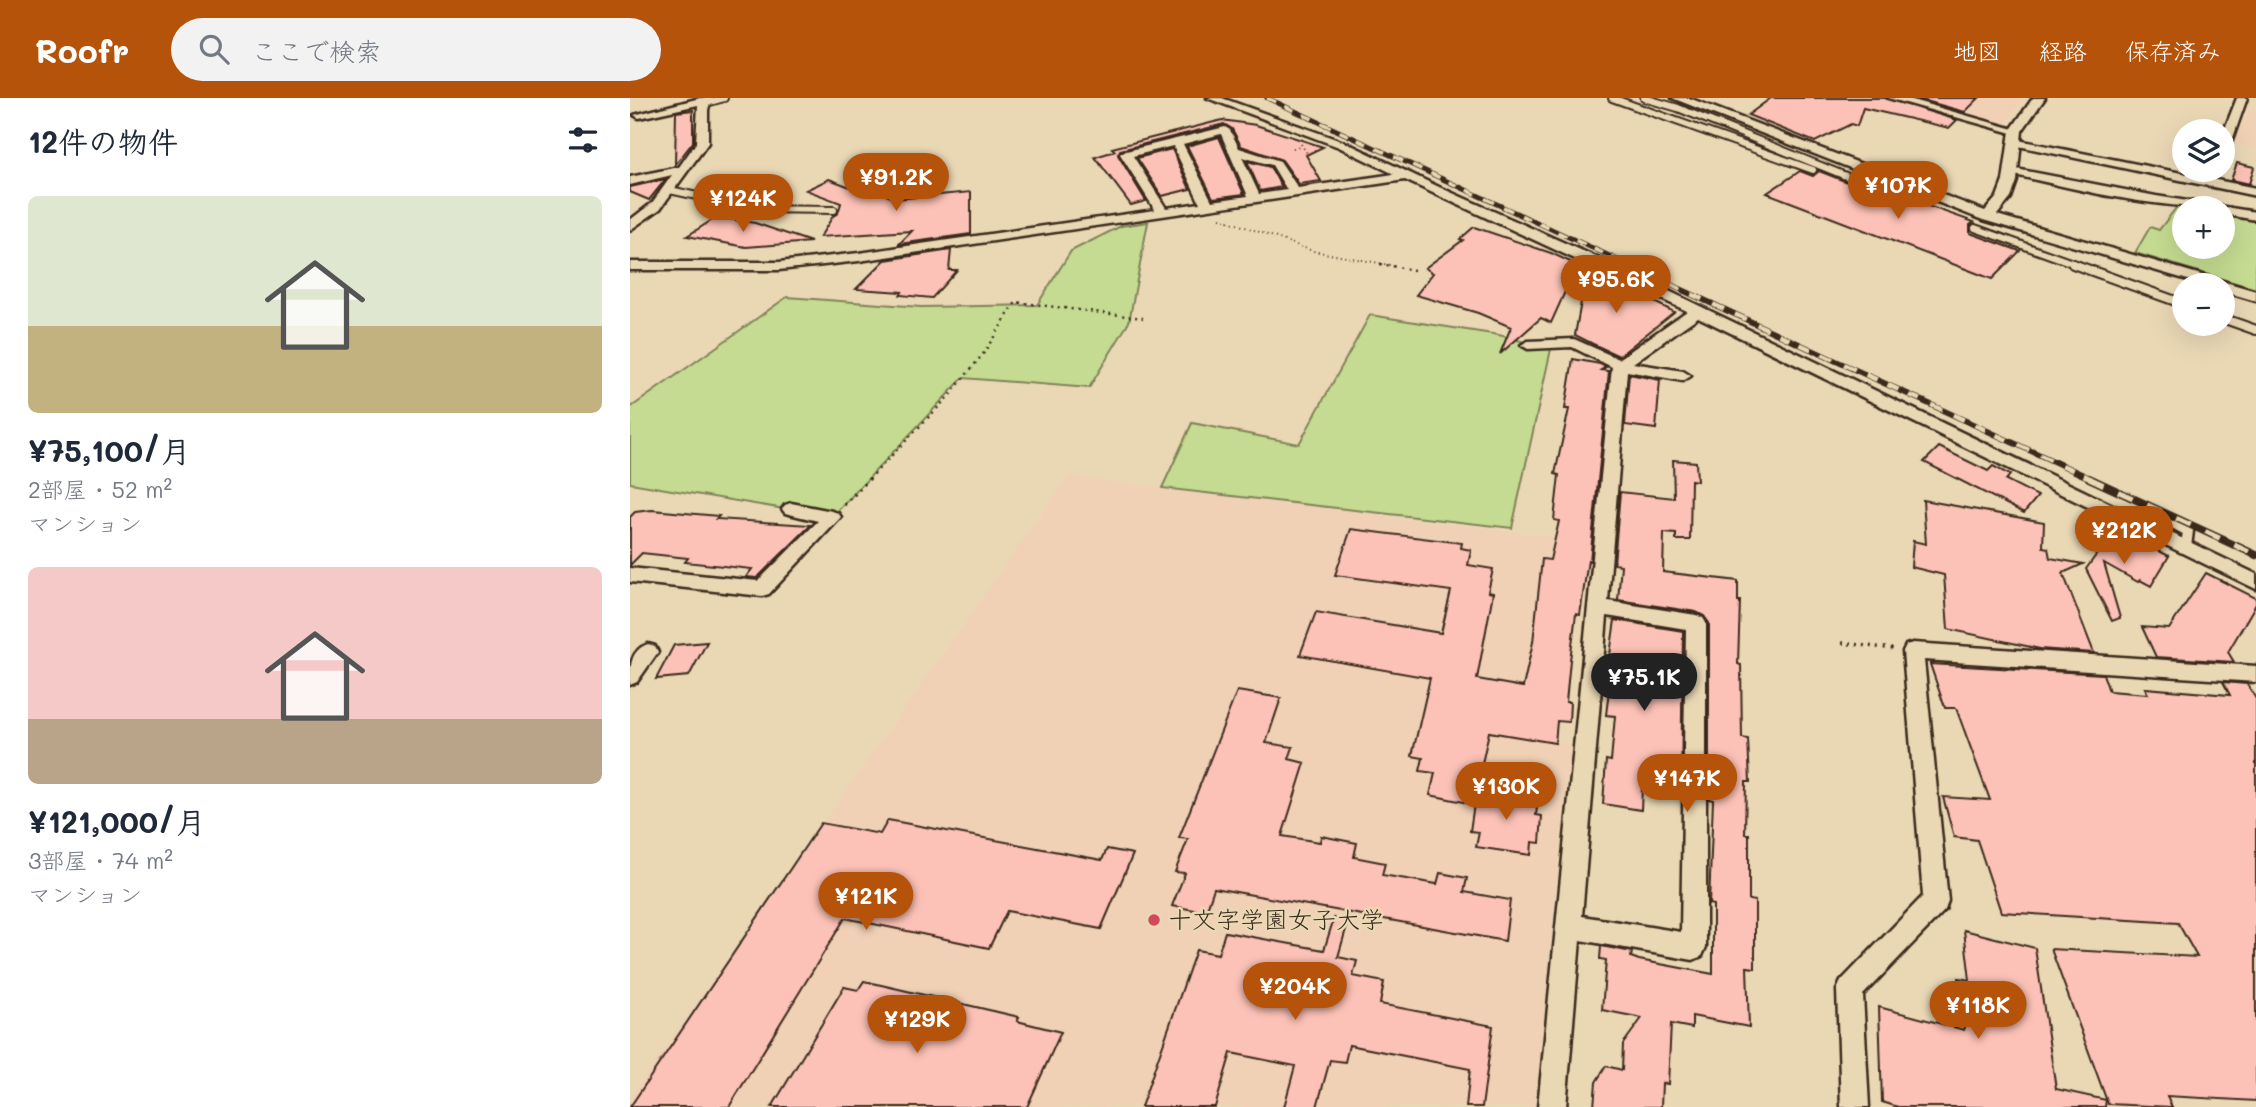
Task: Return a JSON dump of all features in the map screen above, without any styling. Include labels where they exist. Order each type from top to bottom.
[{"type":"street","points":[[1212,98],[1343,145],[1697,311],[2256,582]]},
{"type":"street","points":[[1678,98],[1988,218],[2177,273]]},
{"type":"street","points":[[1893,98],[2015,136],[2172,168]]},
{"type":"street","points":[[1988,218],[2004,198],[2011,171],[2015,136],[2039,98]]},
{"type":"street","points":[[2234,119],[2242,98]]},
{"type":"street","points":[[630,226],[656,206],[670,190],[681,170],[702,143],[704,138],[700,118],[705,101],[639,115]]},
{"type":"street","points":[[1163,213],[1126,154],[1225,130],[1255,198]]},
{"type":"street","points":[[1176,141],[1208,206]]},
{"type":"street","points":[[1233,150],[1276,163],[1294,192]]},
{"type":"street","points":[[630,181],[681,170]]},
{"type":"street","points":[[2011,171],[2172,202]]},
{"type":"street","points":[[630,266],[779,266],[1406,176]]},
{"type":"street","points":[[2230,182],[2256,192]]},
{"type":"street","points":[[2235,212],[2256,216]]},
{"type":"street","points":[[2235,290],[2256,296]]},
{"type":"street","points":[[1552,1107],[1620,365],[1697,311]]},
{"type":"street","points":[[1528,345],[1574,343],[1620,365],[1683,376]]},
{"type":"street","points":[[791,509],[832,517]]},
{"type":"street","points":[[630,575],[762,589],[832,517]]},
{"type":"street","points":[[1569,926],[1693,947],[1696,623],[1598,607]]},
{"type":"street","points":[[1855,1107],[1850,990],[1936,901],[1913,651],[2256,674]]},
{"type":"street","points":[[630,676],[648,652]]},
{"type":"lane","points":[[705,101],[724,98]]},
{"type":"lane","points":[[1612,98],[1817,171]]},
{"type":"lane","points":[[1644,98],[1678,108],[1863,183]]},
{"type":"lane","points":[[670,190],[755,209],[834,210]]},
{"type":"lane","points":[[1975,228],[2172,300]]},
{"type":"lane","points":[[2235,323],[2256,330]]},
{"type":"lane","points":[[2147,509],[2188,531],[2186,547]]},
{"type":"path","points":[[1293,148],[1301,147]]},
{"type":"path","points":[[1188,209],[1251,227],[1313,251],[1413,270]]},
{"type":"path","points":[[832,517],[950,395],[983,354],[1016,302],[1143,318]]},
{"type":"path","points":[[1842,642],[1913,651]]},
{"type":"shaded area","points":[[1902,98],[2025,98],[2006,122],[1997,123]]},
{"type":"shaded area","points":[[2249,109],[2256,111],[2256,149],[2235,144]]},
{"type":"shaded area","name":"十文字学園女子大学","points":[[1068,476],[1564,538],[1528,738],[1570,744],[1535,1107],[630,1107],[630,1097]]},
{"type":"green space","points":[[2172,213],[2172,259],[2235,259],[2235,217],[2256,221],[2256,289],[2235,283],[2235,273],[2202,273],[2135,253],[2150,227],[2159,230]]},
{"type":"green space","points":[[1148,222],[1129,322],[1089,388],[963,378],[832,517],[630,483],[630,408],[787,297],[921,307],[1037,305],[1071,251],[1121,226]]},
{"type":"green space","points":[[1370,315],[1499,335],[1551,349],[1512,528],[1162,488],[1192,423],[1299,444]]},
{"type":"building","points":[[1771,98],[1885,98],[1957,120],[1949,128],[1863,108],[1857,126],[1851,124],[1815,142],[1748,115]]},
{"type":"building","points":[[1915,98],[1979,98],[1965,112]]},
{"type":"building","points":[[693,110],[693,142],[675,165],[676,112]]},
{"type":"building","points":[[1222,120],[1256,125],[1323,147],[1306,155],[1321,181],[1299,184],[1282,160],[1241,146],[1232,129],[1224,124],[1120,150],[1118,155],[1146,201],[1131,205],[1095,157],[1115,151],[1112,148]]},
{"type":"building","points":[[1219,137],[1244,194],[1213,198],[1187,146]]},
{"type":"building","points":[[1172,149],[1190,189],[1162,196],[1137,158]]},
{"type":"building","points":[[1247,161],[1270,167],[1282,187],[1260,191]]},
{"type":"building","points":[[2237,163],[2254,167],[2249,184],[2235,181]]},
{"type":"building","points":[[1800,171],[1813,176],[1819,171],[1862,188],[1868,185],[1974,222],[1970,225],[1970,233],[2020,251],[1992,279],[1767,193]]},
{"type":"building","points":[[666,179],[649,200],[630,192],[630,187]]},
{"type":"building","points":[[829,179],[858,190],[867,186],[895,199],[971,192],[971,234],[899,244],[912,231],[820,237],[833,216],[838,213],[841,203],[806,190]]},
{"type":"building","points":[[717,217],[755,223],[811,242],[746,247],[687,236]]},
{"type":"building","points":[[1474,227],[1551,253],[1577,265],[1551,323],[1541,318],[1500,354],[1511,327],[1478,313],[1416,295],[1433,273],[1425,268],[1463,240],[1460,239]]},
{"type":"building","points":[[951,250],[949,270],[957,270],[932,298],[900,295],[902,292],[856,289],[885,260]]},
{"type":"building","points":[[1587,269],[1674,312],[1619,356],[1593,344],[1575,335]]},
{"type":"building","points":[[1573,359],[1600,364],[1606,367],[1601,370],[1609,371],[1590,561],[1588,560],[1580,615],[1576,614],[1570,660],[1566,702],[1570,702],[1569,722],[1557,721],[1555,743],[1489,732],[1473,804],[1430,795],[1435,773],[1420,771],[1423,758],[1412,756],[1430,678],[1300,655],[1316,612],[1441,633],[1451,591],[1335,575],[1351,529],[1462,543],[1461,548],[1471,550],[1468,565],[1493,569],[1488,592],[1493,593],[1477,679],[1523,687],[1533,642],[1542,559],[1550,560],[1559,521],[1554,520],[1559,475],[1555,474],[1569,409],[1565,409]]},
{"type":"building","points":[[1629,374],[1660,380],[1656,429],[1625,425]]},
{"type":"building","points":[[1939,447],[1988,471],[1993,466],[2010,475],[2006,480],[2038,496],[2024,513],[1924,462]]},
{"type":"building","points":[[1673,460],[1696,462],[1697,481],[1691,480],[1690,540],[1676,540],[1676,534],[1664,533],[1663,572],[1738,581],[1738,664],[1741,665],[1742,738],[1748,739],[1750,782],[1746,782],[1745,834],[1749,834],[1749,900],[1755,901],[1755,968],[1747,967],[1749,1027],[1692,1016],[1692,1028],[1671,1024],[1668,1084],[1662,1083],[1661,1107],[1594,1107],[1596,1082],[1606,1066],[1622,1070],[1623,1044],[1642,1018],[1602,1010],[1606,960],[1600,959],[1601,946],[1632,952],[1631,957],[1639,960],[1713,974],[1713,905],[1709,904],[1713,800],[1709,799],[1709,623],[1704,616],[1696,612],[1618,600],[1621,565],[1614,564],[1620,492],[1674,498]]},
{"type":"building","points":[[1923,500],[2044,522],[2043,547],[2048,548],[2050,558],[2083,564],[2063,573],[2094,653],[2040,649],[1948,629],[1944,575],[1911,567],[1913,541],[1926,544]]},
{"type":"building","points":[[652,510],[719,516],[716,519],[811,525],[757,578],[746,577],[752,569],[685,562],[688,558],[642,553],[630,565],[630,517],[635,512]]},
{"type":"building","points":[[2115,529],[2169,556],[2151,586],[2140,580],[2138,582],[2104,563],[2120,618],[2112,621],[2086,569]]},
{"type":"building","points":[[2206,573],[2256,598],[2256,604],[2228,652],[2234,662],[2156,657],[2142,627],[2169,629]]},
{"type":"building","points":[[1615,620],[1683,631],[1681,795],[1642,788],[1641,810],[1603,804],[1606,760],[1611,761],[1615,716],[1606,715],[1609,690],[1605,689]]},
{"type":"building","points":[[707,642],[689,676],[656,679],[674,645]]},
{"type":"building","points":[[1930,664],[2103,674],[2109,691],[2148,694],[2145,688],[2230,695],[2223,682],[2247,684],[2256,699],[2256,1101],[2167,1096],[2172,1107],[2108,1104],[2051,949],[2197,957],[2178,923],[2001,912],[1977,840],[1954,837],[1943,797],[1990,800],[1956,708],[1945,708]]},
{"type":"building","points":[[1237,691],[1281,698],[1266,743],[1293,747],[1289,759],[1305,763],[1282,836],[1320,842],[1321,836],[1357,843],[1354,857],[1385,863],[1382,875],[1437,884],[1440,873],[1467,878],[1464,892],[1510,900],[1505,941],[1214,888],[1206,912],[1172,906],[1185,873],[1175,872],[1188,839],[1179,838]]},
{"type":"building","points":[[1476,790],[1538,800],[1536,815],[1542,816],[1540,843],[1532,842],[1531,855],[1476,847],[1479,832],[1470,831]]},
{"type":"building","points":[[888,820],[1102,860],[1107,849],[1133,854],[1101,929],[1007,911],[989,948],[845,918],[729,1107],[630,1107],[821,823],[880,834]]},
{"type":"building","name":"十文字学園女子大学","points":[[1334,918],[1348,922],[1338,957],[1357,961],[1353,976],[1384,982],[1380,1004],[1493,1026],[1482,1107],[1466,1107],[1470,1069],[1349,1045],[1345,1062],[1330,1060],[1317,1107],[1284,1107],[1295,1066],[1231,1053],[1215,1107],[1141,1107],[1196,950],[1218,954],[1225,932],[1324,950]]},
{"type":"building","points":[[1964,930],[2035,948],[2056,1089],[2106,1100],[2105,1107],[1898,1107],[1882,1102],[1879,1007],[1964,1030],[1959,978],[1970,980]]},
{"type":"building","points":[[864,981],[1019,1017],[1017,1021],[1061,1032],[1027,1107],[772,1107],[844,987],[858,990]]},
{"type":"railway","points":[[1267,98],[1629,265]]},
{"type":"railway","points":[[1626,264],[2092,479]]},
{"type":"railway","points":[[2089,478],[2256,555]]},
{"type":"place","name":"十文字学園女子大学","points":[[1154,920]]}]
